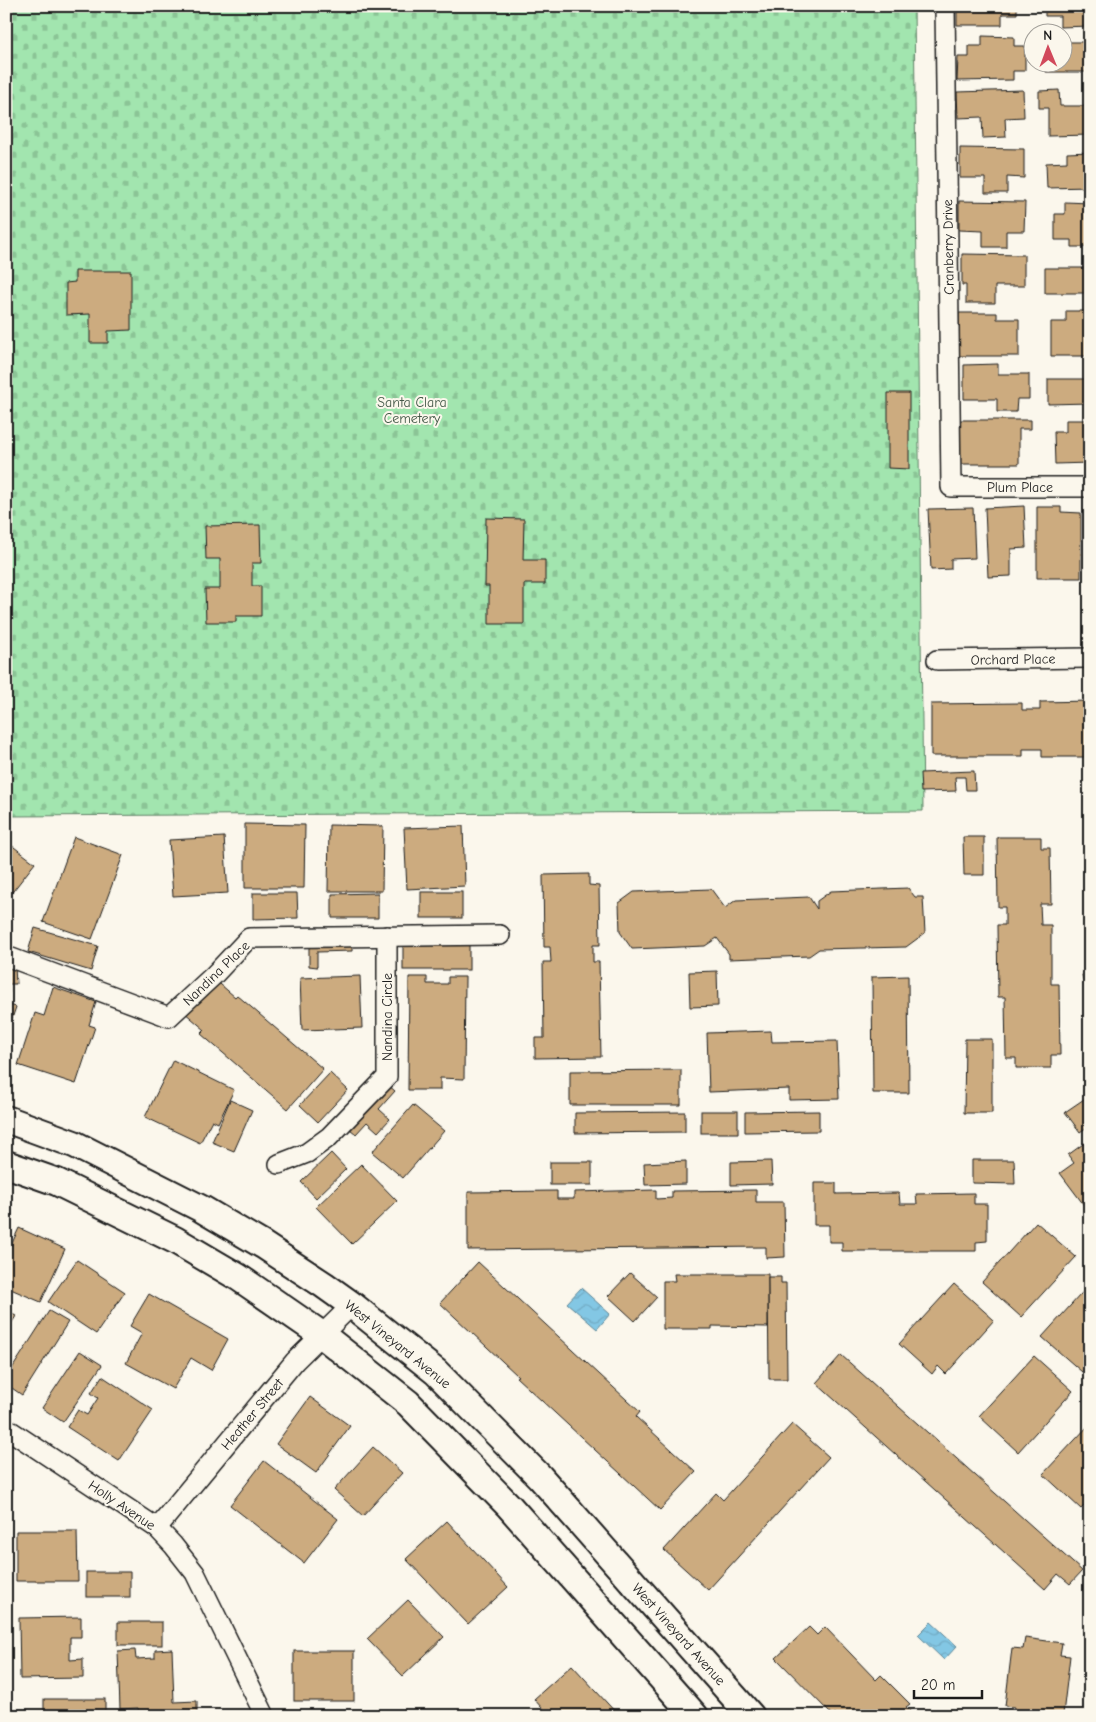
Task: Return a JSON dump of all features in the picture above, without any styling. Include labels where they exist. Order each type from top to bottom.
[{"type":"main road","name":"West Vineyard Avenue","points":[[6,1119],[74,1144],[202,1209],[262,1245],[352,1305],[436,1372],[540,1477],[751,1716]]},
{"type":"main road","points":[[6,1164],[57,1182],[175,1240],[238,1277],[322,1335],[415,1410],[509,1506],[695,1716]]},
{"type":"street","name":"Cranberry Drive","points":[[945,6],[951,487]]},
{"type":"street","name":"Plum Place","points":[[951,487],[1090,487]]},
{"type":"street","name":"Orchard Place","points":[[937,660],[1090,658]]},
{"type":"street","name":"Nandina Place","points":[[6,956],[169,1017],[214,975],[249,938],[500,935]]},
{"type":"street","name":"Nandina Circle","points":[[279,1164],[307,1153],[329,1137],[387,1078],[387,936]]},
{"type":"street","name":"Heather Street","points":[[157,1528],[295,1361],[352,1305]]},
{"type":"street","name":"Holly Avenue","points":[[6,1428],[157,1528],[173,1545],[195,1573],[264,1716]]},
{"type":"green space","name":"Santa Clara Cemetery","points":[[6,6],[914,6],[923,811],[6,816]]},
{"type":"water","points":[[581,1288],[610,1314],[597,1329],[567,1303]]},
{"type":"water","points":[[931,1622],[957,1646],[944,1660],[918,1635]]},
{"type":"building","points":[[957,6],[1017,6],[1017,14],[1002,14],[1002,25],[957,25]]},
{"type":"building","points":[[1045,6],[1090,6],[1090,26],[1074,27],[1074,22],[1060,22],[1060,16],[1045,16]]},
{"type":"building","points":[[982,36],[1014,37],[1014,46],[1024,46],[1024,71],[1013,71],[1013,80],[957,81],[958,57],[969,57],[969,46],[982,46]]},
{"type":"building","points":[[1074,42],[1090,42],[1090,72],[1074,72]]},
{"type":"building","points":[[1023,90],[1024,117],[1005,118],[1006,137],[983,138],[982,117],[958,118],[957,92]]},
{"type":"building","points":[[1059,90],[1060,106],[1090,106],[1090,135],[1048,136],[1048,108],[1039,108],[1039,91]]},
{"type":"building","points":[[960,148],[1024,149],[1024,178],[1007,177],[1007,193],[985,193],[985,178],[960,178]]},
{"type":"building","points":[[1090,152],[1090,187],[1047,188],[1046,163],[1067,162],[1067,153]]},
{"type":"building","points":[[959,201],[1025,202],[1024,231],[1006,231],[1006,247],[983,247],[983,231],[959,230]]},
{"type":"building","points":[[1065,202],[1090,203],[1090,247],[1072,247],[1072,240],[1055,240],[1055,214],[1065,214]]},
{"type":"building","points":[[962,254],[1024,255],[1024,286],[995,286],[995,303],[966,303],[966,285],[962,285]]},
{"type":"building","points":[[1045,268],[1090,268],[1090,303],[1089,293],[1045,293]]},
{"type":"building","points":[[75,271],[131,271],[131,330],[108,331],[108,343],[90,343],[90,314],[66,315],[66,283],[75,282]]},
{"type":"building","points":[[1066,311],[1090,311],[1090,356],[1051,356],[1051,322],[1066,322]]},
{"type":"building","points":[[959,313],[997,313],[997,319],[1019,319],[1019,356],[959,356]]},
{"type":"building","points":[[998,364],[998,374],[1029,374],[1029,399],[1017,399],[1016,412],[997,412],[997,399],[964,399],[964,365]]},
{"type":"building","points":[[1089,369],[1090,403],[1048,404],[1048,379],[1089,379]]},
{"type":"building","points":[[888,393],[909,393],[909,469],[888,468]]},
{"type":"building","points":[[960,420],[1031,420],[1031,429],[1019,429],[1019,464],[960,464]]},
{"type":"building","points":[[1066,420],[1090,420],[1090,463],[1055,464],[1054,432],[1066,432]]},
{"type":"building","points":[[1024,506],[1026,548],[1011,549],[1011,576],[988,577],[985,508]]},
{"type":"building","points":[[1037,507],[1061,507],[1061,512],[1081,513],[1081,578],[1037,578]]},
{"type":"building","points":[[973,508],[975,558],[951,559],[951,569],[931,570],[928,509]]},
{"type":"building","points":[[486,518],[524,519],[523,560],[545,560],[545,584],[524,584],[524,624],[489,624],[489,586],[485,586]]},
{"type":"building","points":[[260,525],[261,563],[252,563],[252,586],[261,586],[261,616],[236,616],[236,622],[206,622],[205,589],[220,589],[220,559],[206,559],[205,526]]},
{"type":"building","points":[[1090,701],[1090,757],[1042,757],[1042,749],[1023,749],[1023,756],[931,756],[931,704],[1022,703],[1022,710],[1040,710],[1040,702]]},
{"type":"building","points":[[974,771],[975,790],[966,790],[965,777],[955,777],[956,791],[921,792],[920,773]]},
{"type":"building","points":[[245,824],[305,825],[304,888],[245,888]]},
{"type":"building","points":[[329,825],[383,826],[382,891],[328,891]]},
{"type":"building","points":[[463,826],[465,886],[407,889],[404,828]]},
{"type":"building","points":[[74,837],[123,855],[92,939],[43,922]]},
{"type":"building","points":[[224,837],[228,893],[173,896],[169,840]]},
{"type":"building","points":[[963,837],[984,837],[984,875],[964,875]]},
{"type":"building","points":[[997,837],[1041,837],[1041,848],[1050,848],[1051,904],[1040,904],[1041,925],[1051,925],[1051,984],[1059,984],[1060,1055],[1051,1055],[1051,1068],[1016,1068],[1016,1058],[1006,1058],[1005,997],[998,997],[997,925],[1005,925],[1005,907],[998,907]]},
{"type":"building","points":[[6,841],[35,863],[6,900]]},
{"type":"building","points":[[589,874],[589,885],[599,886],[600,945],[593,945],[593,962],[599,962],[601,1057],[535,1058],[535,1038],[544,1038],[543,962],[551,962],[550,947],[544,947],[543,875]]},
{"type":"building","points":[[908,888],[915,897],[923,897],[925,933],[906,947],[819,949],[809,956],[729,959],[729,954],[717,938],[705,946],[632,949],[620,932],[619,903],[634,892],[711,889],[725,908],[736,900],[809,897],[817,909],[817,901],[831,891]]},
{"type":"building","points":[[421,892],[462,892],[462,918],[421,918]]},
{"type":"building","points":[[253,893],[297,893],[298,918],[253,919]]},
{"type":"building","points":[[378,893],[378,918],[332,918],[332,894]]},
{"type":"building","points":[[35,928],[98,946],[91,971],[28,952]]},
{"type":"building","points":[[403,944],[469,944],[469,970],[403,970]]},
{"type":"building","points":[[309,945],[352,945],[352,951],[317,952],[317,967],[309,966]]},
{"type":"building","points":[[6,967],[15,967],[16,984],[9,984],[9,993],[6,993]]},
{"type":"building","points":[[717,971],[718,1006],[690,1007],[689,972]]},
{"type":"building","points":[[1090,974],[1090,1007],[1082,975]]},
{"type":"building","points":[[360,976],[362,1028],[302,1030],[300,978]]},
{"type":"building","points":[[908,976],[909,1093],[873,1093],[872,977]]},
{"type":"building","points":[[409,977],[427,977],[427,984],[448,984],[448,977],[465,977],[464,1079],[440,1078],[440,1090],[408,1090]]},
{"type":"building","points":[[213,978],[235,997],[237,995],[323,1069],[288,1109],[201,1034],[205,1030],[184,1012]]},
{"type":"building","points":[[53,987],[96,1002],[89,1025],[95,1027],[76,1084],[18,1065],[35,1013],[44,1016]]},
{"type":"building","points":[[6,1004],[16,1007],[6,1036]]},
{"type":"building","points":[[771,1031],[772,1042],[837,1041],[839,1099],[789,1100],[789,1089],[709,1092],[707,1033]]},
{"type":"building","points":[[965,1039],[992,1039],[992,1113],[964,1113]]},
{"type":"building","points":[[173,1060],[234,1090],[218,1123],[212,1120],[200,1143],[145,1117]]},
{"type":"building","points":[[681,1070],[681,1105],[570,1105],[570,1071]]},
{"type":"building","points":[[330,1073],[348,1090],[318,1122],[300,1105]]},
{"type":"building","points":[[388,1085],[395,1091],[379,1109],[390,1119],[378,1132],[367,1122],[356,1134],[350,1129]]},
{"type":"building","points":[[1090,1095],[1090,1125],[1080,1132],[1065,1112]]},
{"type":"building","points":[[230,1100],[252,1110],[234,1151],[212,1142]]},
{"type":"building","points":[[413,1105],[444,1131],[403,1178],[372,1152]]},
{"type":"building","points":[[701,1111],[738,1111],[738,1133],[701,1133]]},
{"type":"building","points":[[819,1111],[819,1131],[745,1132],[745,1112]]},
{"type":"building","points":[[685,1112],[685,1132],[575,1133],[575,1113]]},
{"type":"building","points":[[1090,1139],[1090,1213],[1060,1173],[1074,1163],[1068,1155]]},
{"type":"building","points":[[331,1153],[346,1169],[316,1198],[301,1182]]},
{"type":"building","points":[[972,1160],[1014,1160],[1015,1184],[972,1183]]},
{"type":"building","points":[[686,1161],[686,1184],[645,1185],[644,1163]]},
{"type":"building","points":[[771,1161],[772,1184],[731,1185],[731,1162]]},
{"type":"building","points":[[550,1162],[592,1162],[592,1185],[550,1185]]},
{"type":"building","points":[[361,1164],[397,1201],[352,1244],[316,1207]]},
{"type":"building","points":[[814,1183],[836,1183],[836,1194],[899,1193],[900,1204],[917,1204],[916,1194],[974,1193],[974,1204],[987,1204],[987,1241],[976,1242],[976,1251],[842,1251],[842,1242],[829,1242],[829,1225],[814,1225]]},
{"type":"building","points":[[656,1190],[656,1199],[672,1198],[672,1191],[756,1190],[756,1202],[784,1202],[785,1257],[766,1258],[766,1247],[468,1250],[468,1192],[557,1191],[557,1199],[574,1199],[574,1192]]},
{"type":"building","points":[[1036,1222],[1076,1257],[1021,1317],[982,1282]]},
{"type":"building","points":[[19,1228],[65,1249],[41,1302],[6,1287],[6,1256]]},
{"type":"building","points":[[77,1260],[125,1292],[96,1334],[48,1302]]},
{"type":"building","points":[[478,1262],[640,1412],[636,1417],[696,1472],[660,1510],[516,1377],[518,1376],[440,1303]]},
{"type":"building","points":[[630,1273],[657,1297],[635,1321],[608,1296]]},
{"type":"building","points":[[674,1274],[768,1274],[768,1327],[712,1326],[712,1329],[663,1329],[663,1281],[675,1281]]},
{"type":"building","points":[[768,1277],[781,1277],[781,1283],[786,1283],[787,1379],[769,1379]]},
{"type":"building","points":[[954,1284],[994,1320],[946,1374],[938,1366],[932,1374],[899,1344]]},
{"type":"building","points":[[1090,1284],[1090,1363],[1082,1372],[1042,1337]]},
{"type":"building","points":[[149,1294],[228,1339],[211,1370],[191,1358],[173,1389],[126,1363],[142,1333],[130,1326]]},
{"type":"building","points":[[6,1311],[16,1316],[6,1332]]},
{"type":"building","points":[[49,1311],[68,1322],[22,1395],[6,1384],[6,1378]]},
{"type":"building","points":[[80,1351],[102,1365],[63,1422],[42,1408]]},
{"type":"building","points":[[841,1355],[1082,1571],[1070,1584],[1058,1574],[1045,1589],[816,1383]]},
{"type":"building","points":[[1034,1356],[1073,1391],[1018,1452],[979,1416]]},
{"type":"building","points":[[102,1376],[153,1410],[119,1461],[67,1427],[78,1410],[87,1415],[98,1398],[91,1393]]},
{"type":"building","points":[[310,1397],[350,1426],[316,1473],[276,1444]]},
{"type":"building","points":[[792,1424],[829,1457],[708,1590],[664,1550],[716,1493],[723,1500]]},
{"type":"building","points":[[1090,1424],[1090,1500],[1081,1509],[1043,1474]]},
{"type":"building","points":[[373,1447],[402,1473],[363,1516],[334,1490]]},
{"type":"building","points":[[264,1461],[338,1519],[304,1563],[230,1505]]},
{"type":"building","points":[[447,1521],[508,1587],[468,1624],[406,1559]]},
{"type":"building","points":[[16,1531],[77,1531],[78,1581],[16,1581]]},
{"type":"building","points":[[86,1572],[130,1572],[130,1597],[86,1597]]},
{"type":"building","points":[[408,1600],[444,1637],[403,1676],[367,1639]]},
{"type":"building","points":[[81,1617],[81,1637],[70,1637],[70,1660],[83,1659],[83,1678],[20,1679],[19,1618]]},
{"type":"building","points":[[118,1622],[162,1622],[162,1645],[118,1645]]},
{"type":"building","points":[[809,1627],[817,1635],[825,1627],[876,1680],[881,1675],[910,1704],[906,1707],[915,1716],[838,1716],[835,1713],[833,1716],[776,1658]]},
{"type":"building","points":[[1025,1638],[1062,1643],[1060,1655],[1070,1656],[1063,1714],[1052,1713],[1052,1716],[1013,1716],[1014,1707],[1005,1706],[1012,1648],[1023,1649]]},
{"type":"building","points":[[172,1649],[174,1702],[197,1701],[197,1716],[139,1716],[138,1708],[120,1709],[118,1651],[135,1650],[136,1659],[155,1658],[155,1650]]},
{"type":"building","points":[[294,1651],[354,1651],[354,1701],[294,1701]]},
{"type":"building","points":[[572,1665],[619,1716],[549,1716],[534,1699]]},
{"type":"building","points":[[44,1699],[105,1699],[105,1716],[44,1716]]}]
